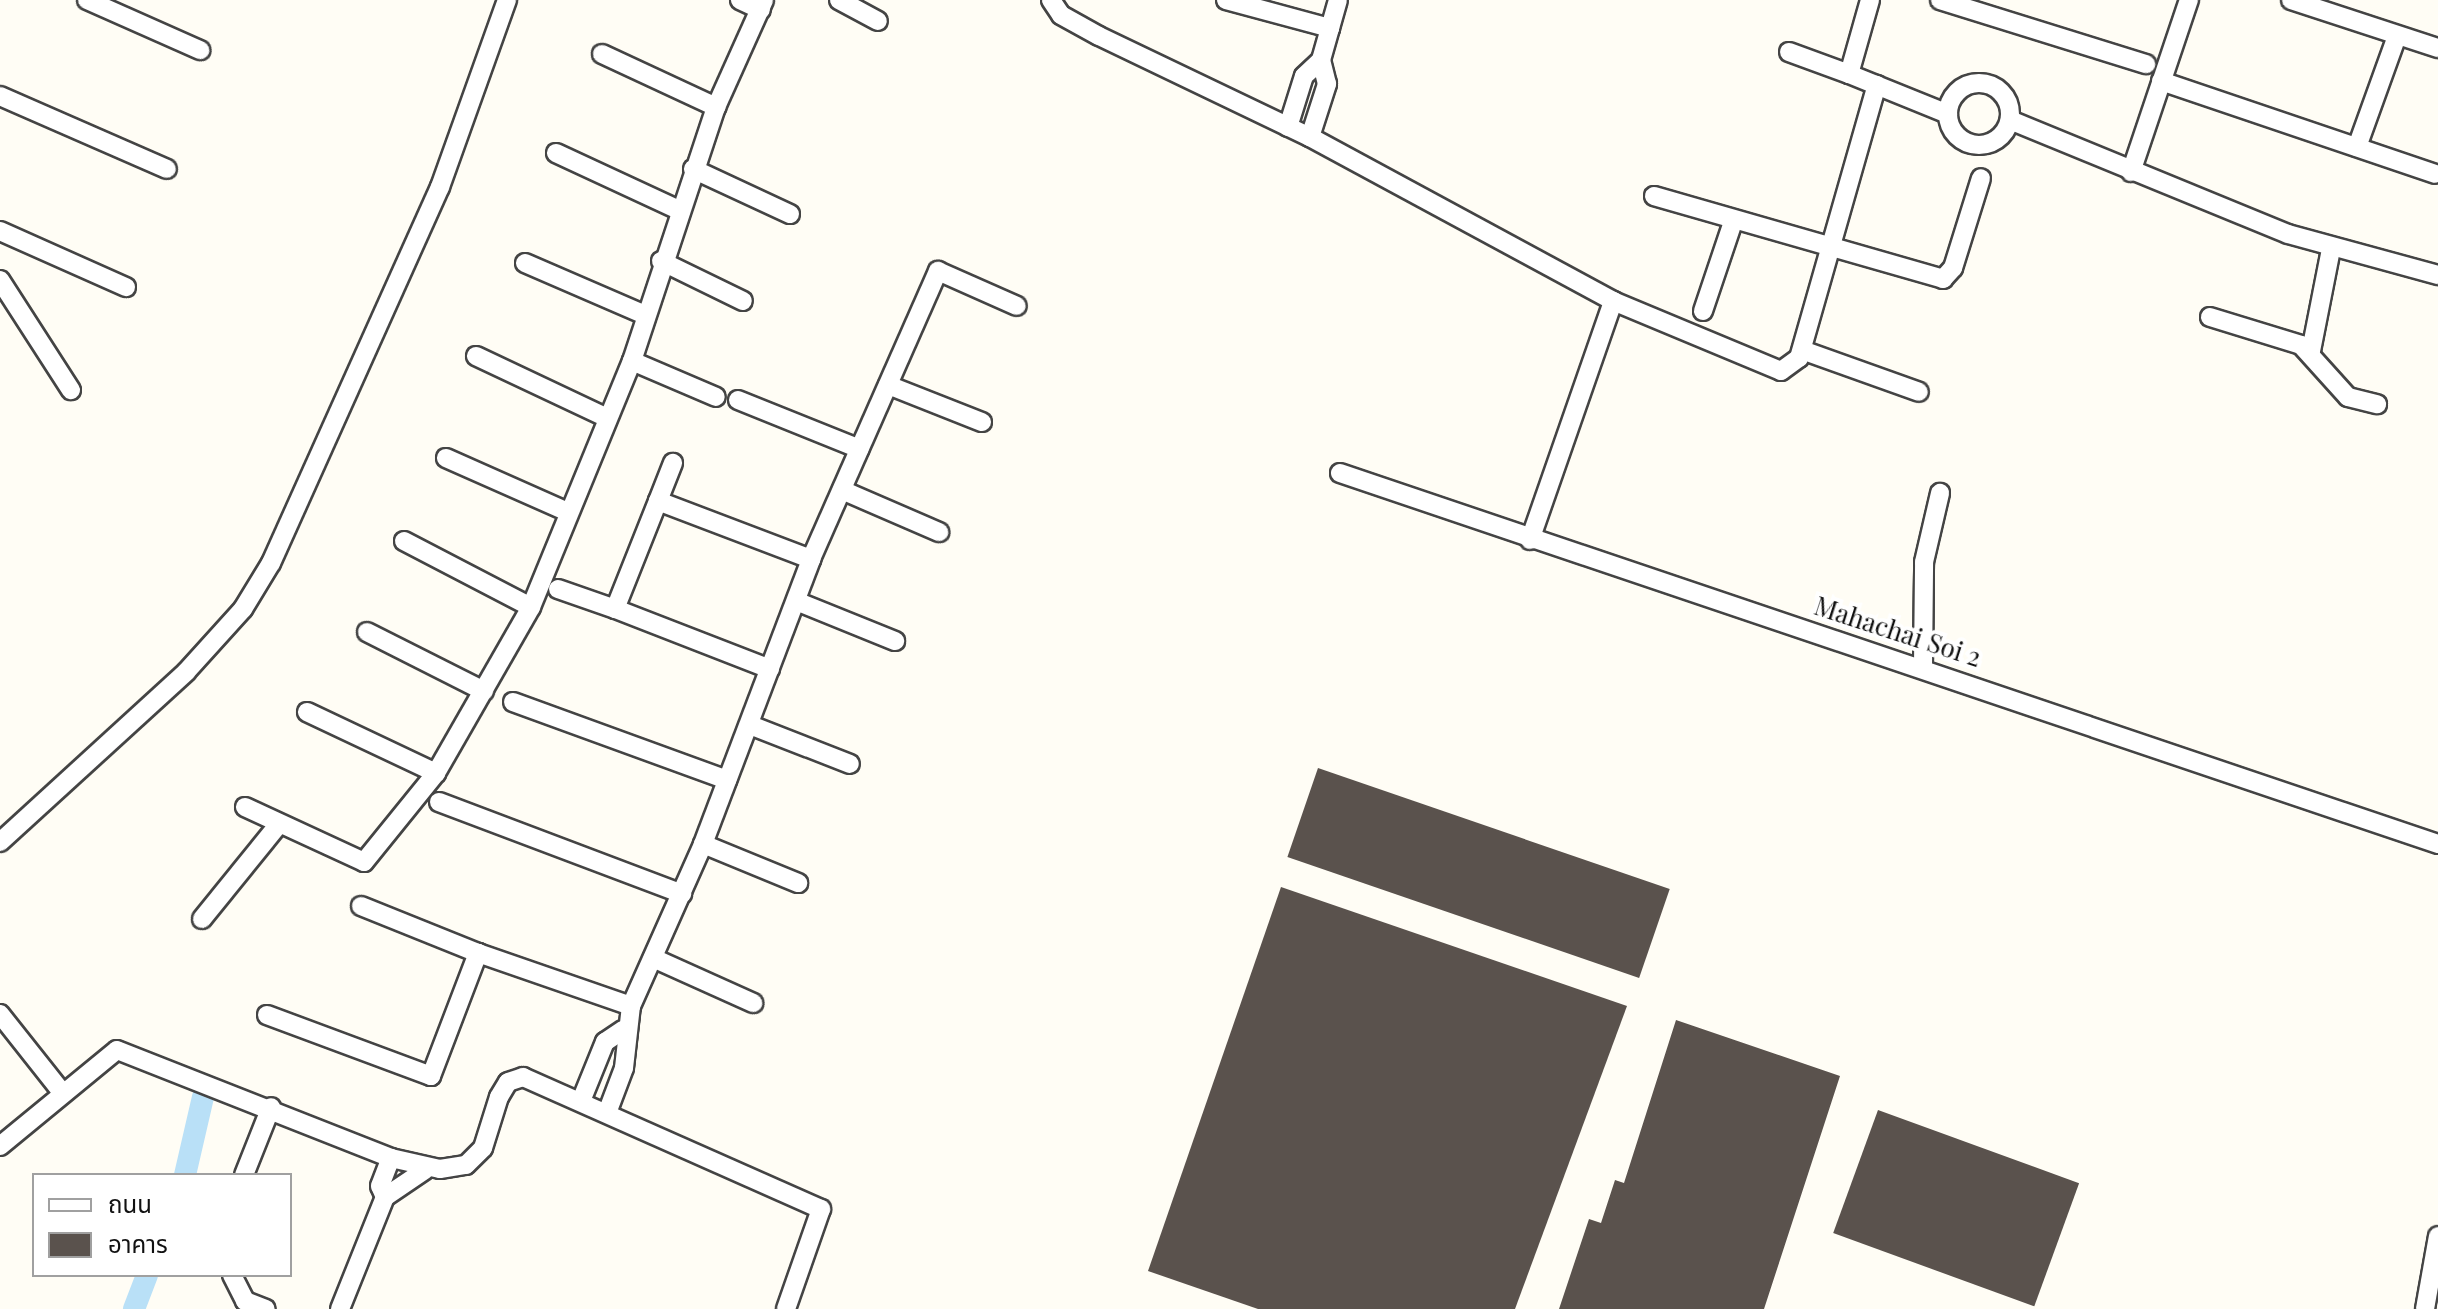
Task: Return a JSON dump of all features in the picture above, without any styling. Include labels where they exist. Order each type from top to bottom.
[{"type":"street","points":[[87,0],[200,50]]},
{"type":"street","points":[[0,842],[186,672],[243,609],[271,563],[440,187],[507,0]]},
{"type":"street","points":[[245,807],[278,825],[364,862],[436,773],[531,607],[632,361],[661,261],[693,169],[716,107],[763,5],[740,0]]},
{"type":"street","points":[[839,0],[878,21]]},
{"type":"street","points":[[1051,0],[1061,15],[1099,36],[1310,137],[1613,301],[1770,368],[1792,369],[1802,350],[1877,85]]},
{"type":"street","points":[[1226,0],[1330,28]]},
{"type":"street","points":[[1310,137],[1327,84],[1321,60],[1338,0]]},
{"type":"street","points":[[1849,74],[1870,0]]},
{"type":"street","points":[[1940,0],[2146,64]]},
{"type":"street","points":[[2131,172],[2189,0]]},
{"type":"street","points":[[2291,0],[2438,48]]},
{"type":"street","points":[[2357,147],[2397,36]]},
{"type":"street","points":[[1789,52],[1948,114]]},
{"type":"street","points":[[602,54],[716,107]]},
{"type":"street","points":[[1288,127],[1304,76],[1321,60]]},
{"type":"street","points":[[2161,81],[2435,174]]},
{"type":"street","points":[[2010,120],[2000,137],[1981,145],[1954,133],[1948,114],[1956,93],[1977,83],[1998,89],[2010,120],[2131,172],[2331,249],[2438,275]]},
{"type":"street","points":[[0,96],[167,169]]},
{"type":"street","points":[[556,153],[679,210]]},
{"type":"street","points":[[693,169],[790,214]]},
{"type":"street","points":[[1654,196],[1828,251],[1943,279],[1953,268],[1981,178]]},
{"type":"street","points":[[1703,311],[1733,222]]},
{"type":"street","points":[[0,231],[126,287]]},
{"type":"street","points":[[2311,351],[2331,249]]},
{"type":"street","points":[[661,261],[743,301]]},
{"type":"street","points":[[525,263],[645,315]]},
{"type":"street","points":[[607,1113],[624,1068],[623,1030],[631,1006],[703,844],[811,559],[938,271],[1017,306]]},
{"type":"street","points":[[0,280],[71,390]]},
{"type":"street","points":[[1530,540],[1613,301]]},
{"type":"street","points":[[2210,317],[2311,351],[2348,397],[2377,404]]},
{"type":"street","points":[[1802,350],[1919,392]]},
{"type":"street","points":[[476,356],[607,418]]},
{"type":"street","points":[[632,361],[716,397]]},
{"type":"street","points":[[888,385],[982,422]]},
{"type":"street","points":[[738,400],[860,449]]},
{"type":"street","points":[[446,458],[568,512]]},
{"type":"street","points":[[615,609],[673,463]]},
{"type":"street","name":"Mahachai Soi 2","points":[[1340,473],[1530,540],[1923,666],[2438,844]]},
{"type":"street","points":[[842,490],[939,532]]},
{"type":"street","points":[[1923,666],[1924,562],[1940,493]]},
{"type":"street","points":[[658,501],[811,559]]},
{"type":"street","points":[[404,541],[531,607]]},
{"type":"street","points":[[558,589],[770,669]]},
{"type":"street","points":[[796,601],[895,641]]},
{"type":"street","points":[[367,632],[484,691]]},
{"type":"street","points":[[513,702],[727,780]]},
{"type":"street","points":[[307,712],[436,773]]},
{"type":"street","points":[[750,725],[850,764]]},
{"type":"street","points":[[439,802],[682,894]]},
{"type":"street","points":[[202,919],[278,825]]},
{"type":"street","points":[[703,844],[798,883]]},
{"type":"street","points":[[361,906],[478,953],[631,1006]]},
{"type":"street","points":[[267,1015],[431,1076],[478,953]]},
{"type":"street","points":[[653,958],[753,1003]]},
{"type":"street","points":[[0,1014],[61,1091]]},
{"type":"street","points":[[581,1101],[605,1042],[623,1030]]},
{"type":"street","points":[[0,1146],[61,1091],[117,1050],[271,1107],[425,1170],[466,1165],[483,1148],[508,1082],[523,1077],[821,1209],[786,1309]]},
{"type":"street","points":[[245,1173],[271,1107]]},
{"type":"street","points":[[385,1197],[380,1186],[391,1158]]},
{"type":"street","points":[[340,1309],[385,1197],[425,1170]]},
{"type":"street","points":[[2425,1309],[2438,1236]]},
{"type":"street","points":[[233,1277],[245,1301],[266,1309]]},
{"type":"building","points":[[1318,768],[1670,889],[1639,978],[1287,857]]},
{"type":"building","points":[[1281,887],[1627,1006],[1515,1309],[1258,1309],[1148,1271]]},
{"type":"building","points":[[1676,1020],[1840,1076],[1764,1309],[1559,1309],[1589,1219],[1601,1223],[1615,1180],[1624,1183]]},
{"type":"building","points":[[1878,1110],[2079,1183],[2034,1306],[1833,1233]]},
{"type":"waterway","points":[[185,1173],[203,1097]]},
{"type":"waterway","points":[[134,1309],[146,1277]]}]
